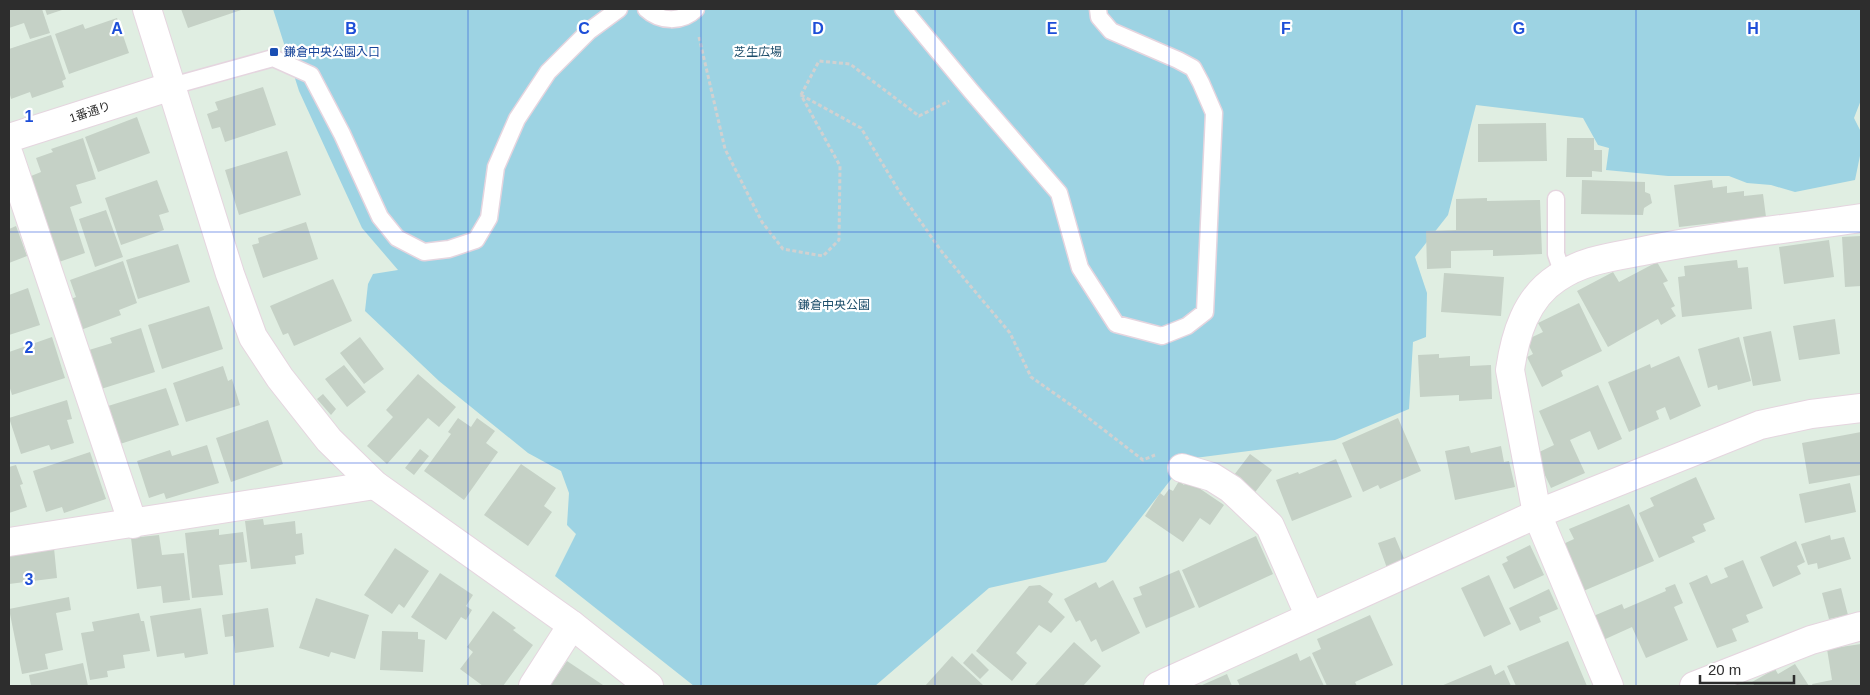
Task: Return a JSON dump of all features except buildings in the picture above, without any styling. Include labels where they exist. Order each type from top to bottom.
[{"type":"street","points":[[147,9],[230,274],[253,337],[280,378],[329,440],[375,485],[572,625],[649,686]]},
{"type":"street","name":"1番通り","points":[[9,138],[172,86]]},
{"type":"street","points":[[9,155],[133,524]]},
{"type":"street","points":[[1609,686],[1537,514],[1510,370],[1513,347],[1520,324],[1534,300],[1556,278],[1586,262],[1680,243],[1861,218]]},
{"type":"street","points":[[1158,686],[1537,514],[1760,425],[1811,414],[1861,408]]},
{"type":"street","points":[[1182,468],[1212,477],[1231,489],[1270,526],[1310,617]]},
{"type":"street","points":[[9,542],[375,485]]},
{"type":"street","points":[[533,686],[572,625]]},
{"type":"street","points":[[1694,686],[1810,640],[1861,626]]},
{"type":"lane","points":[[172,86],[273,58],[311,75],[342,134],[380,217],[397,238],[424,252],[449,249],[476,240],[490,218],[496,167],[517,119],[548,72],[588,31],[619,9]]},
{"type":"lane","points":[[646,9],[661,18],[671,20],[683,18],[694,11]]},
{"type":"lane","points":[[903,9],[1059,194],[1080,268],[1116,324],[1162,336],[1187,326],[1205,312],[1214,113],[1193,68],[1111,30],[1099,17],[1098,9]]},
{"type":"lane","points":[[1556,200],[1556,254],[1563,274]]},
{"type":"path","points":[[694,11],[724,149],[762,222],[783,249],[824,256],[839,240],[840,166],[801,95]]},
{"type":"path","points":[[801,95],[819,61],[850,64],[918,116],[971,91]]},
{"type":"path","points":[[801,95],[861,128],[899,191],[942,252],[1010,333],[1031,377],[1143,460]]},
{"type":"green space","name":"鎌倉中央公園","points":[[273,9],[1861,9],[1861,100],[1854,118],[1861,132],[1861,151],[1855,180],[1795,192],[1771,185],[1747,183],[1729,176],[1668,176],[1606,170],[1609,148],[1598,145],[1583,118],[1476,105],[1448,215],[1415,257],[1427,293],[1426,337],[1413,342],[1409,409],[1335,440],[1187,459],[1106,562],[989,588],[875,686],[694,686],[555,576],[576,534],[567,525],[569,493],[561,471],[528,453],[439,381],[365,311],[368,284],[373,274],[398,270],[362,228],[299,91]]},
{"type":"place","name":"鎌倉中央公園入口","points":[[274,52]]},
{"type":"park label","name":"芝生広場","points":[[758,52]]}]
